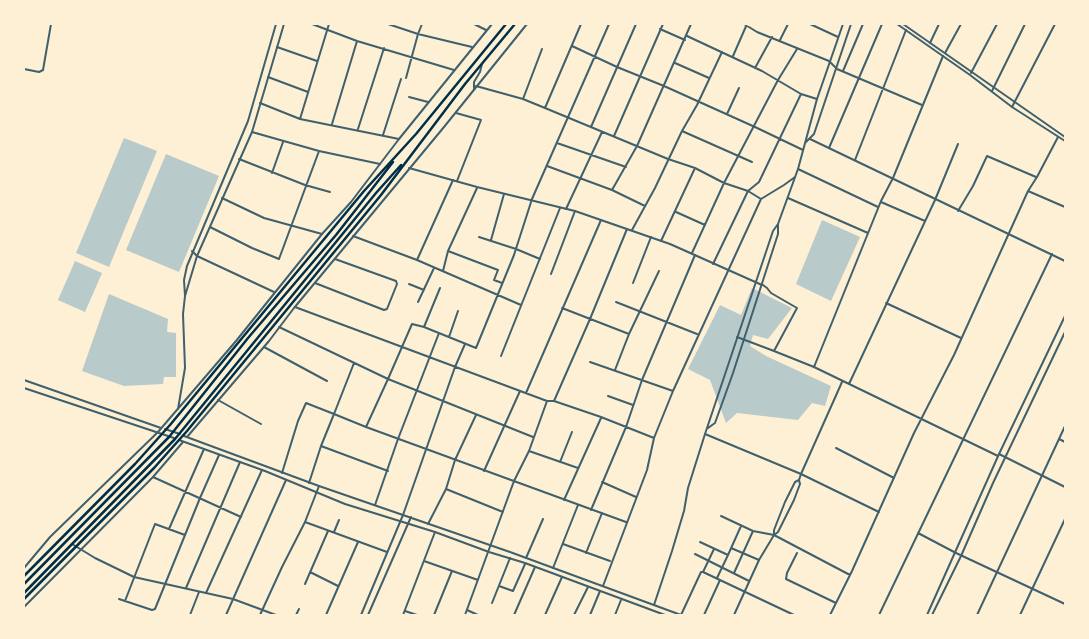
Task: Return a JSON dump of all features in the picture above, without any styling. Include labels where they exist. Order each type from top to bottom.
[{"type":"main road","points":[[24,584],[169,437],[506,24]]},
{"type":"main road","points":[[24,599],[154,468],[196,420],[381,195],[515,24]]},
{"type":"main road","points":[[24,576],[153,445],[364,191],[400,152]]},
{"type":"main road","points":[[24,593],[175,439],[376,193],[411,155]]},
{"type":"street","points":[[24,69],[39,72],[43,70],[51,24]]},
{"type":"street","points":[[185,296],[185,275],[192,251],[248,122],[276,24]]},
{"type":"street","points":[[178,409],[185,368],[183,314],[185,296],[197,256],[252,132],[284,24]]},
{"type":"street","points":[[312,24],[328,28],[357,41],[413,56],[454,70]]},
{"type":"street","points":[[300,119],[329,24]]},
{"type":"street","points":[[388,24],[418,34],[472,47]]},
{"type":"street","points":[[406,78],[422,24]]},
{"type":"street","points":[[474,24],[486,30]]},
{"type":"street","points":[[32,575],[24,568],[50,537],[162,428],[231,348],[274,292],[351,202],[428,102],[492,24]]},
{"type":"street","points":[[187,437],[264,347],[527,24]]},
{"type":"street","points":[[545,108],[581,24]]},
{"type":"street","points":[[366,427],[412,324],[476,348],[516,249],[532,200],[609,24]]},
{"type":"street","points":[[591,127],[636,24]]},
{"type":"street","points":[[614,137],[663,24]]},
{"type":"street","points":[[612,190],[636,146],[691,24]]},
{"type":"street","points":[[732,56],[746,24],[798,49],[829,61],[837,69],[922,105]]},
{"type":"street","points":[[780,40],[788,24]]},
{"type":"street","points":[[810,24],[838,37]]},
{"type":"street","points":[[654,605],[684,511],[688,488],[709,420],[773,231],[778,224],[798,169],[829,61],[843,24]]},
{"type":"street","points":[[805,143],[814,134],[851,24]]},
{"type":"street","points":[[843,71],[863,24]]},
{"type":"street","points":[[829,148],[882,24]]},
{"type":"street","points":[[897,24],[907,27],[944,54]]},
{"type":"street","points":[[903,24],[971,73],[1012,107],[1065,141]]},
{"type":"street","points":[[930,43],[939,24]]},
{"type":"street","points":[[814,367],[878,207],[944,54],[961,24]]},
{"type":"street","points":[[971,73],[997,24]]},
{"type":"street","points":[[992,90],[1025,24]]},
{"type":"street","points":[[1012,107],[1055,24]]},
{"type":"street","points":[[855,160],[907,27]]},
{"type":"street","points":[[660,29],[685,40]]},
{"type":"street","points":[[686,36],[732,56],[801,94],[817,100]]},
{"type":"street","points":[[755,68],[772,37]]},
{"type":"street","points":[[332,125],[357,41]]},
{"type":"street","points":[[572,46],[780,138],[803,150]]},
{"type":"street","points":[[277,47],[317,61]]},
{"type":"street","points":[[358,130],[384,48]]},
{"type":"street","points":[[523,99],[542,49]]},
{"type":"street","points":[[692,253],[738,156],[755,127],[778,80],[798,49]]},
{"type":"street","points":[[632,230],[722,52]]},
{"type":"street","points":[[675,63],[709,78]]},
{"type":"street","points":[[474,89],[474,82],[482,64]]},
{"type":"street","points":[[268,77],[308,92]]},
{"type":"street","points":[[383,136],[401,79]]},
{"type":"street","points":[[476,86],[523,99],[668,159],[695,168],[724,183],[748,191],[761,199]]},
{"type":"street","points":[[727,115],[739,88]]},
{"type":"street","points":[[992,90],[1065,137]]},
{"type":"street","points":[[713,264],[748,191],[758,182],[801,94]]},
{"type":"street","points":[[410,97],[428,102]]},
{"type":"street","points":[[260,104],[300,119],[399,139]]},
{"type":"street","points":[[456,112],[481,120],[457,181]]},
{"type":"street","points":[[682,131],[752,162]]},
{"type":"street","points":[[252,132],[283,142],[380,164]]},
{"type":"street","points":[[566,209],[602,132]]},
{"type":"street","points":[[830,615],[962,338],[1028,191],[1058,137]]},
{"type":"street","points":[[810,139],[935,200],[1065,260]]},
{"type":"street","points":[[272,173],[283,142]]},
{"type":"street","points":[[556,143],[626,167]]},
{"type":"street","points":[[849,384],[935,200],[958,144]]},
{"type":"street","points":[[210,227],[279,259],[319,151]]},
{"type":"street","points":[[958,210],[973,186],[987,156],[1037,177]]},
{"type":"street","points":[[239,159],[305,185],[330,192]]},
{"type":"street","points":[[546,166],[612,190],[645,206]]},
{"type":"street","points":[[409,168],[477,187],[575,210],[692,253],[762,285],[771,293],[797,308],[774,351]]},
{"type":"street","points":[[661,241],[695,168]]},
{"type":"street","points":[[798,169],[878,207]]},
{"type":"street","points":[[602,586],[647,470],[654,438],[672,390],[761,199],[795,177]]},
{"type":"street","points":[[417,260],[452,180]]},
{"type":"street","points":[[443,271],[448,251],[477,187]]},
{"type":"street","points":[[1028,191],[1065,207]]},
{"type":"street","points":[[491,240],[504,193]]},
{"type":"street","points":[[222,198],[264,218],[322,234]]},
{"type":"street","points":[[788,198],[868,233]]},
{"type":"street","points":[[881,201],[925,220]]},
{"type":"street","points":[[501,356],[560,208]]},
{"type":"street","points":[[551,274],[575,210]]},
{"type":"street","points":[[675,211],[705,225]]},
{"type":"street","points":[[526,393],[601,220]]},
{"type":"street","points":[[708,428],[715,423],[719,412],[762,285],[778,234],[778,224]]},
{"type":"street","points":[[554,402],[627,229]]},
{"type":"street","points":[[353,236],[417,260],[521,304]]},
{"type":"street","points":[[479,237],[540,259]]},
{"type":"street","points":[[633,283],[651,237]]},
{"type":"street","points":[[192,251],[197,256],[274,292]]},
{"type":"street","points":[[448,251],[498,270],[494,280],[502,283]]},
{"type":"street","points":[[879,615],[1052,254]]},
{"type":"street","points":[[592,510],[626,427],[642,380],[695,255]]},
{"type":"street","points":[[315,283],[384,310],[387,309],[397,284],[396,282],[335,259]]},
{"type":"street","points":[[418,302],[434,268]]},
{"type":"street","points":[[615,370],[629,334],[659,271]]},
{"type":"street","points":[[409,284],[424,290]]},
{"type":"street","points":[[424,327],[440,288]]},
{"type":"street","points":[[616,302],[698,334]]},
{"type":"street","points":[[886,303],[962,338]]},
{"type":"street","points":[[295,307],[547,401],[601,417],[654,438]]},
{"type":"street","points":[[562,308],[629,334]]},
{"type":"street","points":[[449,337],[458,311]]},
{"type":"street","points":[[927,615],[999,455],[1065,316]]},
{"type":"street","points":[[279,328],[388,378],[533,437]]},
{"type":"street","points":[[932,615],[1065,332]]},
{"type":"street","points":[[375,505],[439,333]]},
{"type":"street","points":[[737,337],[814,367],[963,440],[1007,457],[1065,487]]},
{"type":"street","points":[[361,615],[401,521],[455,367],[465,344]]},
{"type":"street","points":[[264,347],[327,381]]},
{"type":"street","points":[[590,362],[672,390]]},
{"type":"street","points":[[309,483],[321,446],[354,363]]},
{"type":"street","points":[[24,380],[681,615],[700,572],[703,572],[714,549]]},
{"type":"street","points":[[734,615],[759,560],[774,535],[778,532],[794,500],[800,484],[801,474],[842,382]]},
{"type":"street","points":[[24,388],[158,432],[263,470],[345,504],[408,523],[525,563],[665,615]]},
{"type":"street","points":[[484,470],[520,391]]},
{"type":"street","points":[[608,396],[633,405]]},
{"type":"street","points":[[218,400],[261,424]]},
{"type":"street","points":[[464,615],[479,580],[514,481],[529,451],[547,401]]},
{"type":"street","points":[[282,473],[298,420],[306,403],[398,439],[626,522]]},
{"type":"street","points":[[428,524],[446,489],[455,460],[476,415]]},
{"type":"street","points":[[564,500],[601,417]]},
{"type":"street","points":[[978,615],[1065,426]]},
{"type":"street","points":[[560,462],[572,432]]},
{"type":"street","points":[[705,434],[801,474],[879,512]]},
{"type":"street","points":[[1059,439],[1065,442]]},
{"type":"street","points":[[24,607],[153,477],[183,442]]},
{"type":"street","points":[[321,446],[388,471]]},
{"type":"street","points":[[836,448],[894,478]]},
{"type":"street","points":[[169,529],[204,449]]},
{"type":"street","points":[[529,451],[578,468]]},
{"type":"street","points":[[119,599],[154,610],[200,498],[220,455]]},
{"type":"street","points":[[186,588],[240,462]]},
{"type":"street","points":[[206,594],[263,470]]},
{"type":"street","points":[[153,477],[241,517]]},
{"type":"street","points":[[226,615],[286,480]]},
{"type":"street","points":[[774,535],[774,530],[785,502],[795,482],[799,480]]},
{"type":"street","points":[[602,482],[636,497]]},
{"type":"street","points":[[260,615],[305,522],[319,486]]},
{"type":"street","points":[[446,489],[503,512]]},
{"type":"street","points":[[553,568],[578,505]]},
{"type":"street","points":[[586,552],[602,514]]},
{"type":"street","points":[[721,516],[753,531],[774,535],[850,575]]},
{"type":"street","points":[[368,615],[411,517]]},
{"type":"street","points":[[526,558],[543,519]]},
{"type":"street","points":[[1020,615],[1065,519]]},
{"type":"street","points":[[333,533],[338,520]]},
{"type":"street","points":[[305,522],[387,552]]},
{"type":"street","points":[[125,601],[155,524],[185,535]]},
{"type":"street","points":[[717,579],[742,526]]},
{"type":"street","points":[[305,584],[328,531]]},
{"type":"street","points":[[734,573],[753,531]]},
{"type":"street","points":[[403,615],[435,532]]},
{"type":"street","points":[[918,534],[1065,604]]},
{"type":"street","points":[[326,615],[358,541]]},
{"type":"street","points":[[700,542],[728,555]]},
{"type":"street","points":[[72,544],[95,558],[134,577],[233,599],[276,615]]},
{"type":"street","points":[[563,544],[610,562]]},
{"type":"street","points":[[731,548],[759,560]]},
{"type":"street","points":[[797,553],[786,579],[836,603]]},
{"type":"street","points":[[695,554],[749,581]]},
{"type":"street","points":[[492,603],[510,558]]},
{"type":"street","points":[[424,561],[479,580]]},
{"type":"street","points":[[499,586],[513,591],[525,563]]},
{"type":"street","points":[[514,615],[535,567]]},
{"type":"street","points":[[434,615],[452,571]]},
{"type":"street","points":[[310,572],[338,586]]},
{"type":"street","points":[[703,572],[794,615]]},
{"type":"street","points":[[545,615],[562,577]]},
{"type":"street","points":[[704,615],[720,580]]},
{"type":"street","points":[[574,615],[588,587]]},
{"type":"street","points":[[604,593],[606,587]]},
{"type":"street","points":[[190,615],[199,592]]},
{"type":"street","points":[[590,615],[600,592]]},
{"type":"street","points":[[615,615],[621,600]]},
{"type":"street","points":[[296,615],[299,609]]},
{"type":"street","points":[[466,610],[478,615]]},
{"type":"street","points":[[650,615],[652,610]]},
{"type":"street","points":[[405,611],[417,615]]},
{"type":"shaded area","points":[[124,138],[157,151],[109,267],[76,253]]},
{"type":"shaded area","points":[[166,154],[219,176],[179,272],[126,250]]},
{"type":"shaded area","points":[[822,220],[860,237],[831,301],[796,284]]},
{"type":"shaded area","points":[[75,261],[102,273],[85,312],[58,300]]},
{"type":"shaded area","points":[[752,288],[792,308],[768,339],[753,335],[750,346],[766,356],[831,386],[825,406],[812,403],[798,420],[737,413],[726,423],[710,380],[688,369],[720,305],[741,315]]},
{"type":"shaded area","points":[[109,294],[168,319],[167,332],[176,333],[176,377],[164,377],[163,384],[124,386],[82,371]]}]
